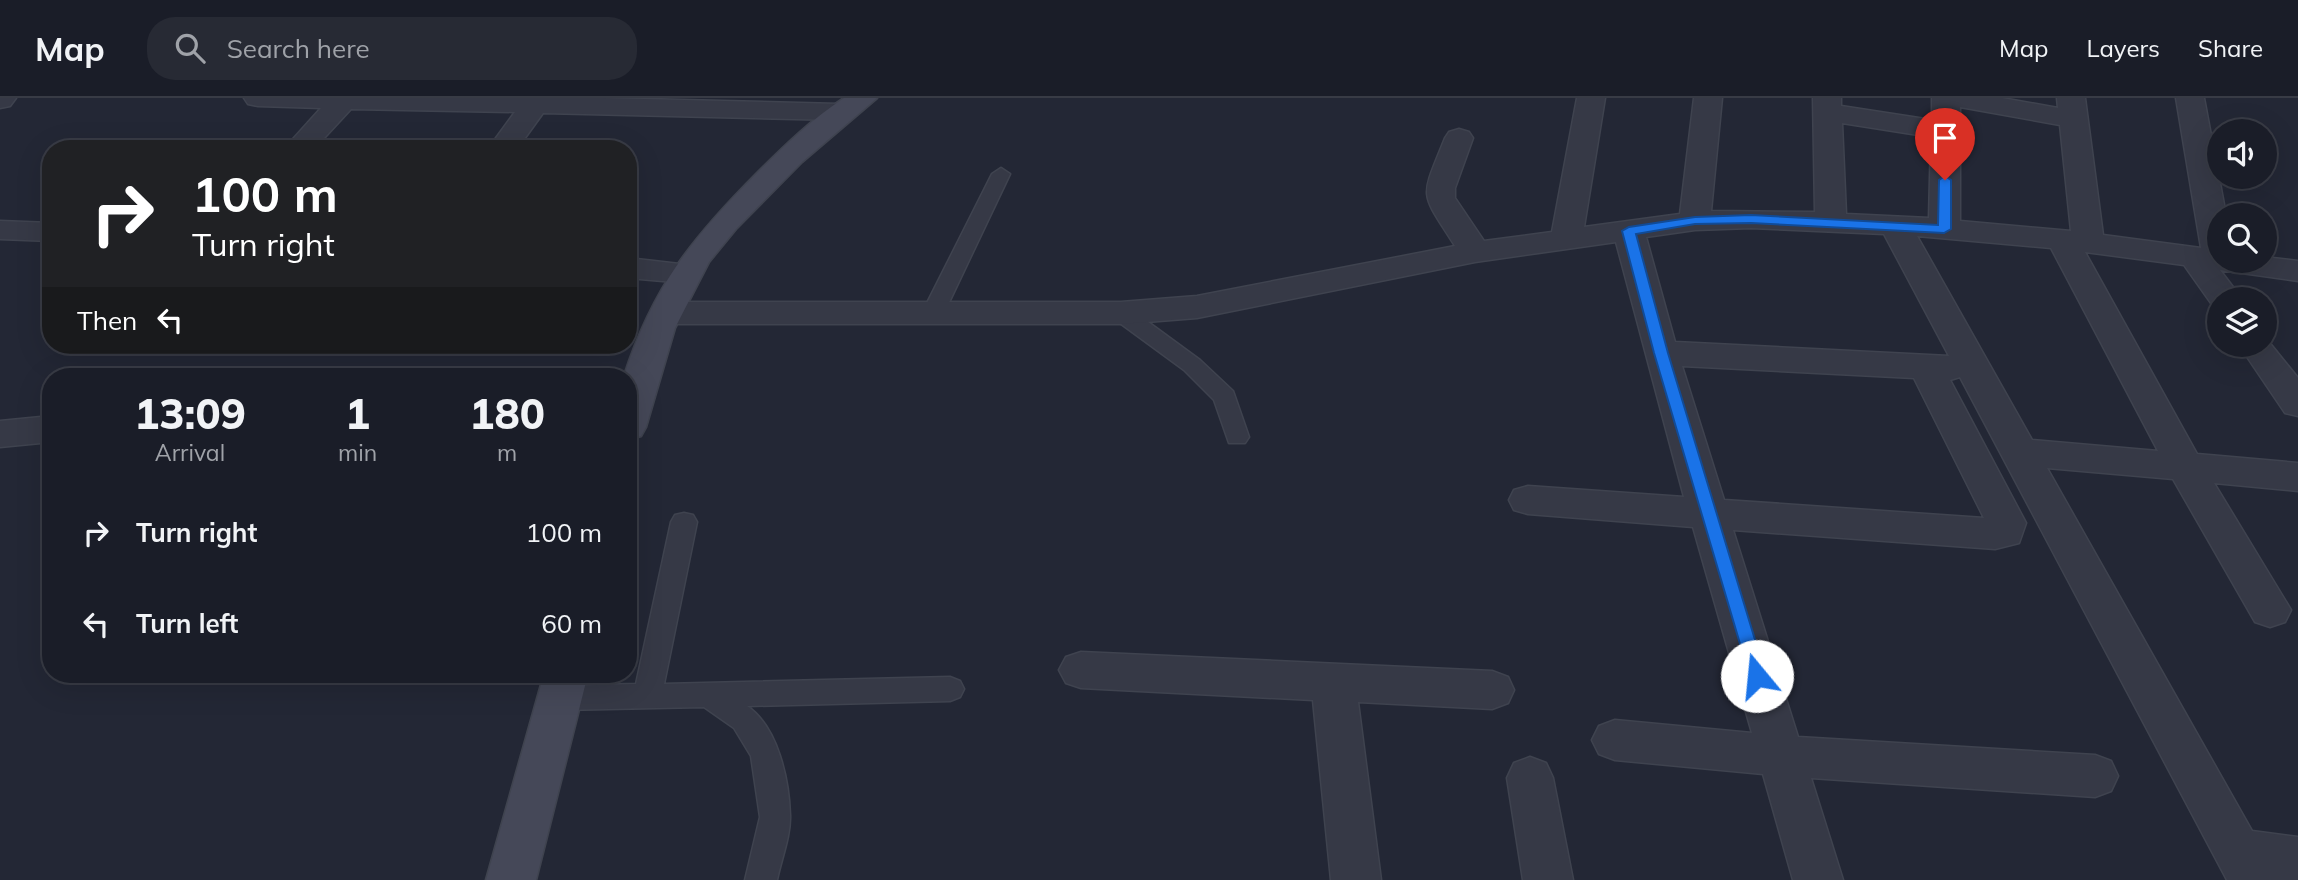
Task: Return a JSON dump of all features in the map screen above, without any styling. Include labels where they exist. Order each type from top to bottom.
[{"type":"street","points":[[258,98],[851,105]]},
{"type":"street","points":[[1567,238],[1591,98]]},
{"type":"street","points":[[1695,220],[1708,98]]},
{"type":"street","points":[[1944,229],[1946,98]]},
{"type":"street","points":[[1956,98],[2072,108],[2075,242],[2185,467],[2270,610]]},
{"type":"street","points":[[2190,98],[2209,203]]},
{"type":"street","points":[[306,140],[345,99]]},
{"type":"street","points":[[509,140],[537,102]]},
{"type":"street","points":[[637,375],[686,273],[716,232],[851,105]]},
{"type":"street","points":[[1831,222],[1827,105],[1945,131]]},
{"type":"street","points":[[1459,138],[1440,187],[1440,198],[1475,252]]},
{"type":"street","points":[[667,313],[1121,313],[1197,307],[1475,252],[1695,220],[1895,225],[2207,258]]},
{"type":"street","points":[[1895,225],[2245,865],[2298,860]]},
{"type":"street","points":[[0,230],[42,232]]},
{"type":"street","points":[[1629,231],[1661,353],[1818,880]]},
{"type":"street","points":[[2277,268],[2298,271]]},
{"type":"street","points":[[637,269],[686,273]]},
{"type":"street","points":[[1661,353],[1974,370]]},
{"type":"street","points":[[2265,357],[2298,404]]},
{"type":"street","points":[[1528,500],[1709,516],[1995,534],[2005,532],[2006,523],[1926,367]]},
{"type":"street","points":[[0,433],[42,430]]},
{"type":"street","points":[[2020,452],[2298,477]]},
{"type":"street","points":[[1081,670],[1492,690]]},
{"type":"street","points":[[1333,682],[1356,880]]},
{"type":"street","points":[[510,880],[563,686]]},
{"type":"street","points":[[1615,740],[1781,756],[2095,776]]},
{"type":"street","points":[[1530,778],[1548,880]]},
{"type":"lane","points":[[933,313],[1001,174]]},
{"type":"lane","points":[[1121,313],[1192,365],[1225,397],[1237,437]]},
{"type":"lane","points":[[648,694],[684,522]]},
{"type":"lane","points":[[563,686],[648,694],[950,690]]},
{"type":"lane","points":[[706,693],[744,719],[765,753],[775,817],[761,880]]},
{"type":"route","points":[[1757,676],[1661,353],[1629,231],[1695,220],[1751,219],[1944,229],[1945,180]]}]
